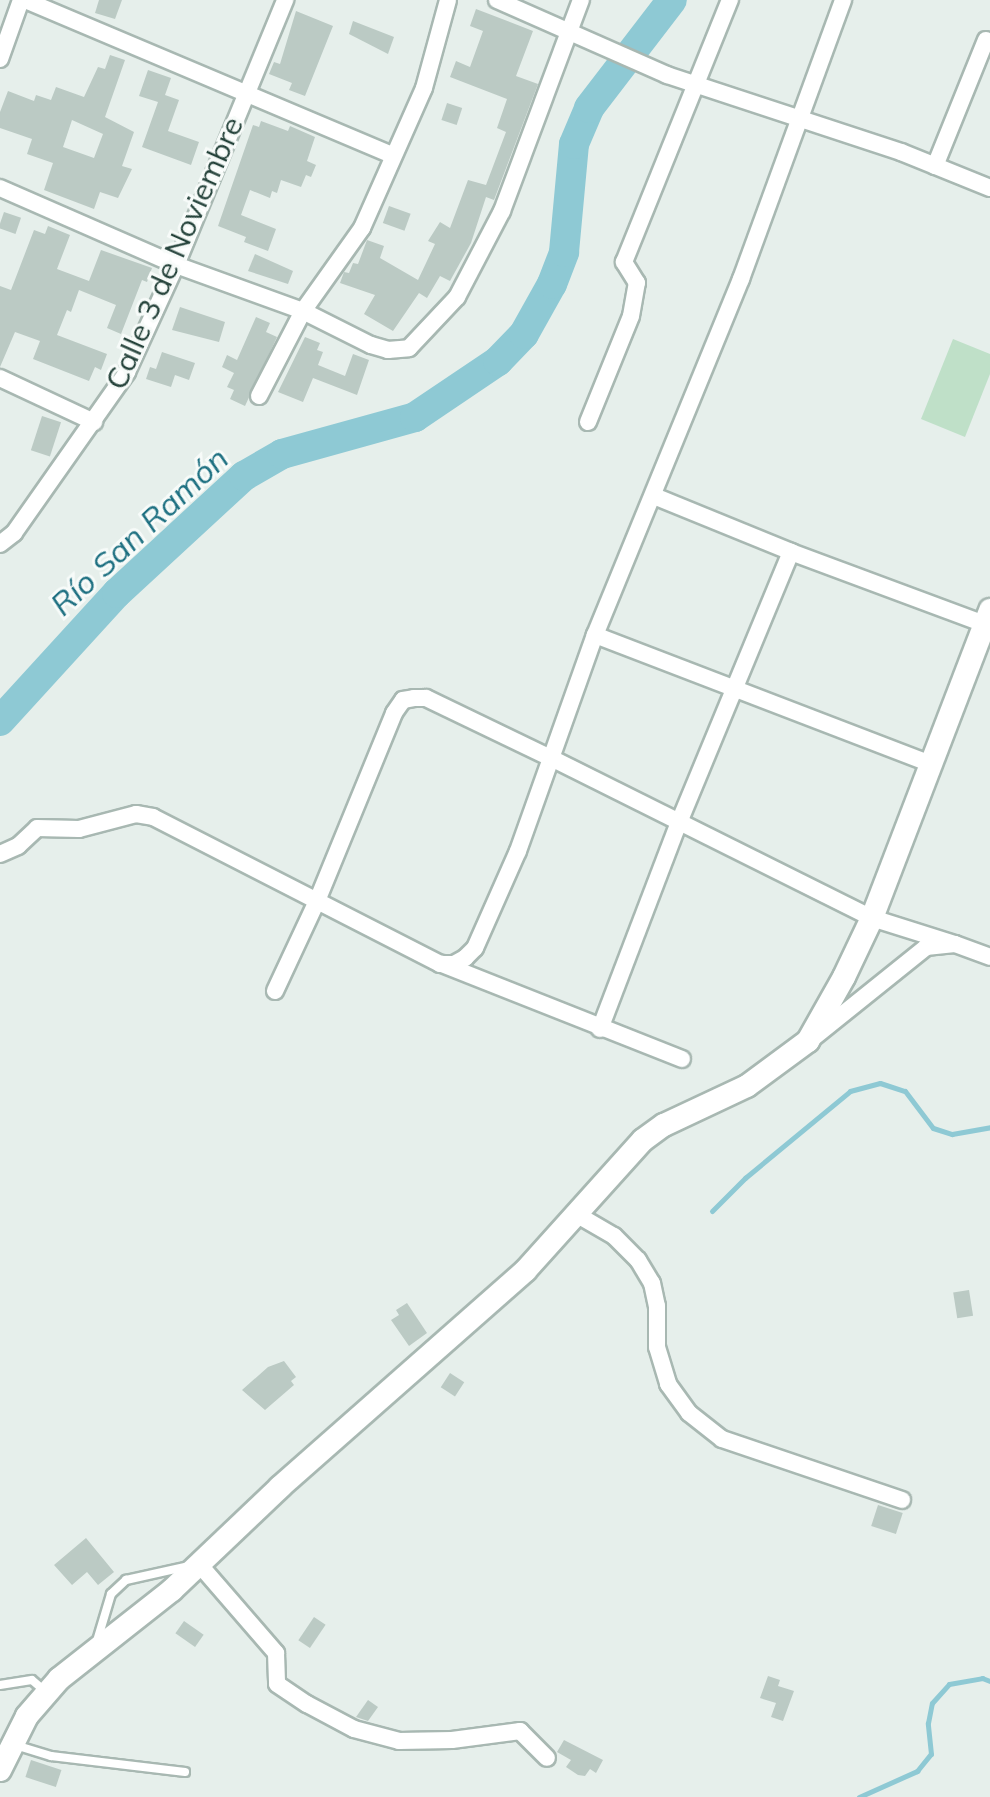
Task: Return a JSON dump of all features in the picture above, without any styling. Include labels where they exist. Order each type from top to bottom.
[{"type":"main road","points":[[4,1757],[27,1716],[47,1693],[91,1652],[172,1590],[280,1487],[525,1271],[643,1140],[664,1125],[747,1086],[808,1041],[872,918],[988,620]]},
{"type":"street","points":[[0,59],[23,0],[392,155]]},
{"type":"street","name":"Calle 3 de Noviembre","points":[[0,544],[14,533],[127,372],[176,265],[285,0]]},
{"type":"street","points":[[259,396],[303,311],[362,228],[424,88],[448,0]]},
{"type":"street","points":[[497,0],[667,75],[935,166],[990,188]]},
{"type":"street","points":[[0,188],[176,265],[303,311],[388,350],[409,348],[457,297],[502,211],[567,29],[581,0]]},
{"type":"street","points":[[588,422],[631,316],[637,283],[624,262],[730,0]]},
{"type":"street","points":[[440,964],[454,964],[475,948],[518,851],[595,635],[654,496],[843,0]]},
{"type":"street","points":[[935,166],[986,40]]},
{"type":"street","points":[[0,378],[94,422]]},
{"type":"street","points":[[654,496],[791,552],[988,620]]},
{"type":"street","points":[[600,1029],[680,820],[791,552]]},
{"type":"street","points":[[595,635],[933,765]]},
{"type":"street","points":[[275,991],[317,901],[394,713],[403,700],[426,698],[680,820],[872,918],[990,957]]},
{"type":"street","points":[[0,854],[18,846],[37,828],[79,829],[136,814],[153,817],[440,964],[682,1059]]},
{"type":"street","points":[[808,1041],[926,947],[955,944]]},
{"type":"street","points":[[576,1214],[614,1236],[638,1260],[652,1283],[657,1306],[657,1347],[668,1384],[689,1413],[722,1439],[902,1500]]},
{"type":"street","points":[[199,1564],[276,1653],[277,1684],[307,1704],[354,1729],[399,1741],[452,1740],[520,1731],[547,1758]]},
{"type":"lane","points":[[91,1652],[103,1626],[111,1594],[126,1580],[199,1564]]},
{"type":"lane","points":[[0,1685],[32,1680],[47,1693]]},
{"type":"lane","points":[[4,1757],[51,1756],[185,1772]]},
{"type":"green space","points":[[953,339],[990,354],[990,374],[965,437],[921,419]]},
{"type":"building","points":[[99,0],[122,0],[115,19],[95,13]]},
{"type":"building","points":[[476,9],[533,31],[516,76],[538,84],[494,200],[486,197],[471,243],[450,281],[440,276],[427,298],[419,293],[393,331],[364,314],[375,295],[340,283],[344,272],[349,273],[353,263],[358,264],[367,240],[384,246],[380,258],[418,280],[435,244],[428,241],[440,222],[450,228],[468,180],[486,185],[506,132],[497,128],[507,99],[450,77],[456,61],[470,67],[483,31],[470,26]]},
{"type":"building","points":[[296,11],[333,26],[305,96],[289,90],[292,83],[269,74],[274,62],[280,64]]},
{"type":"building","points":[[353,21],[394,37],[388,54],[349,34]]},
{"type":"building","points":[[110,55],[125,60],[105,117],[134,132],[122,166],[132,169],[118,198],[100,192],[94,209],[44,190],[53,163],[27,154],[32,139],[0,128],[0,112],[8,91],[34,101],[36,95],[51,100],[56,87],[84,97],[98,67],[105,69]],"holes":[[[72,120],[103,134],[94,158],[63,147]]]},
{"type":"building","points":[[148,70],[171,78],[165,95],[179,100],[168,131],[199,142],[191,165],[142,147],[158,102],[139,96]]},
{"type":"building","points":[[447,103],[462,108],[457,125],[441,120]]},
{"type":"building","points":[[261,121],[288,131],[290,126],[315,137],[307,161],[316,165],[311,177],[306,175],[301,187],[281,180],[277,193],[272,191],[270,198],[250,190],[241,215],[276,229],[268,251],[244,242],[246,237],[218,226],[253,125],[259,127]]},
{"type":"building","points":[[389,206],[411,214],[404,231],[383,223]]},
{"type":"building","points":[[4,212],[21,218],[15,234],[0,229]]},
{"type":"building","points":[[48,226],[70,235],[57,269],[89,281],[101,250],[152,268],[147,282],[142,280],[121,334],[107,328],[116,305],[79,290],[71,312],[67,310],[57,335],[107,354],[101,370],[95,367],[89,381],[33,359],[40,341],[15,332],[0,367],[0,286],[11,290],[34,230],[45,234]]},
{"type":"building","points":[[255,254],[293,271],[288,284],[248,271]]},
{"type":"building","points":[[180,307],[225,322],[219,342],[172,330]]},
{"type":"building","points":[[256,317],[270,323],[266,332],[277,337],[245,406],[230,399],[234,390],[227,387],[234,373],[222,367],[227,355],[237,360]]},
{"type":"building","points":[[305,337],[320,343],[317,350],[323,352],[318,365],[345,376],[353,354],[369,360],[357,395],[313,378],[303,402],[278,392]]},
{"type":"building","points":[[162,352],[195,363],[189,380],[175,375],[171,387],[146,379],[150,367],[156,369]]},
{"type":"building","points":[[42,416],[61,422],[50,456],[31,450]]},
{"type":"building","points":[[969,1290],[973,1316],[957,1318],[953,1293]]},
{"type":"building","points":[[407,1303],[427,1333],[409,1346],[391,1320],[399,1315],[396,1310]]},
{"type":"building","points":[[284,1361],[296,1377],[291,1381],[294,1385],[265,1410],[242,1390],[268,1367]]},
{"type":"building","points":[[450,1373],[464,1382],[455,1397],[441,1387]]},
{"type":"building","points":[[878,1505],[903,1513],[896,1534],[871,1526]]},
{"type":"building","points":[[86,1538],[114,1572],[98,1585],[87,1572],[72,1585],[54,1565]]},
{"type":"building","points":[[314,1617],[326,1625],[310,1648],[298,1640]]},
{"type":"building","points":[[184,1621],[204,1635],[195,1647],[175,1633]]},
{"type":"building","points":[[768,1676],[780,1680],[778,1686],[794,1691],[783,1721],[771,1717],[776,1703],[760,1698]]},
{"type":"building","points":[[368,1700],[378,1707],[368,1721],[356,1717]]},
{"type":"building","points":[[564,1740],[603,1760],[596,1773],[590,1769],[585,1776],[578,1775],[566,1767],[571,1760],[557,1752]]},
{"type":"building","points":[[31,1760],[61,1770],[56,1787],[25,1777]]},
{"type":"waterway","name":"Río San Ramón","points":[[0,721],[117,593],[244,476],[282,454],[415,417],[498,361],[524,334],[552,284],[564,252],[574,144],[589,108],[672,0]]},
{"type":"waterway","points":[[712,1211],[745,1178],[850,1091],[880,1083],[905,1091],[933,1128],[952,1134],[990,1127]]},
{"type":"waterway","points":[[859,1797],[917,1771],[931,1754],[928,1723],[932,1703],[949,1684],[982,1678],[990,1681]]}]
